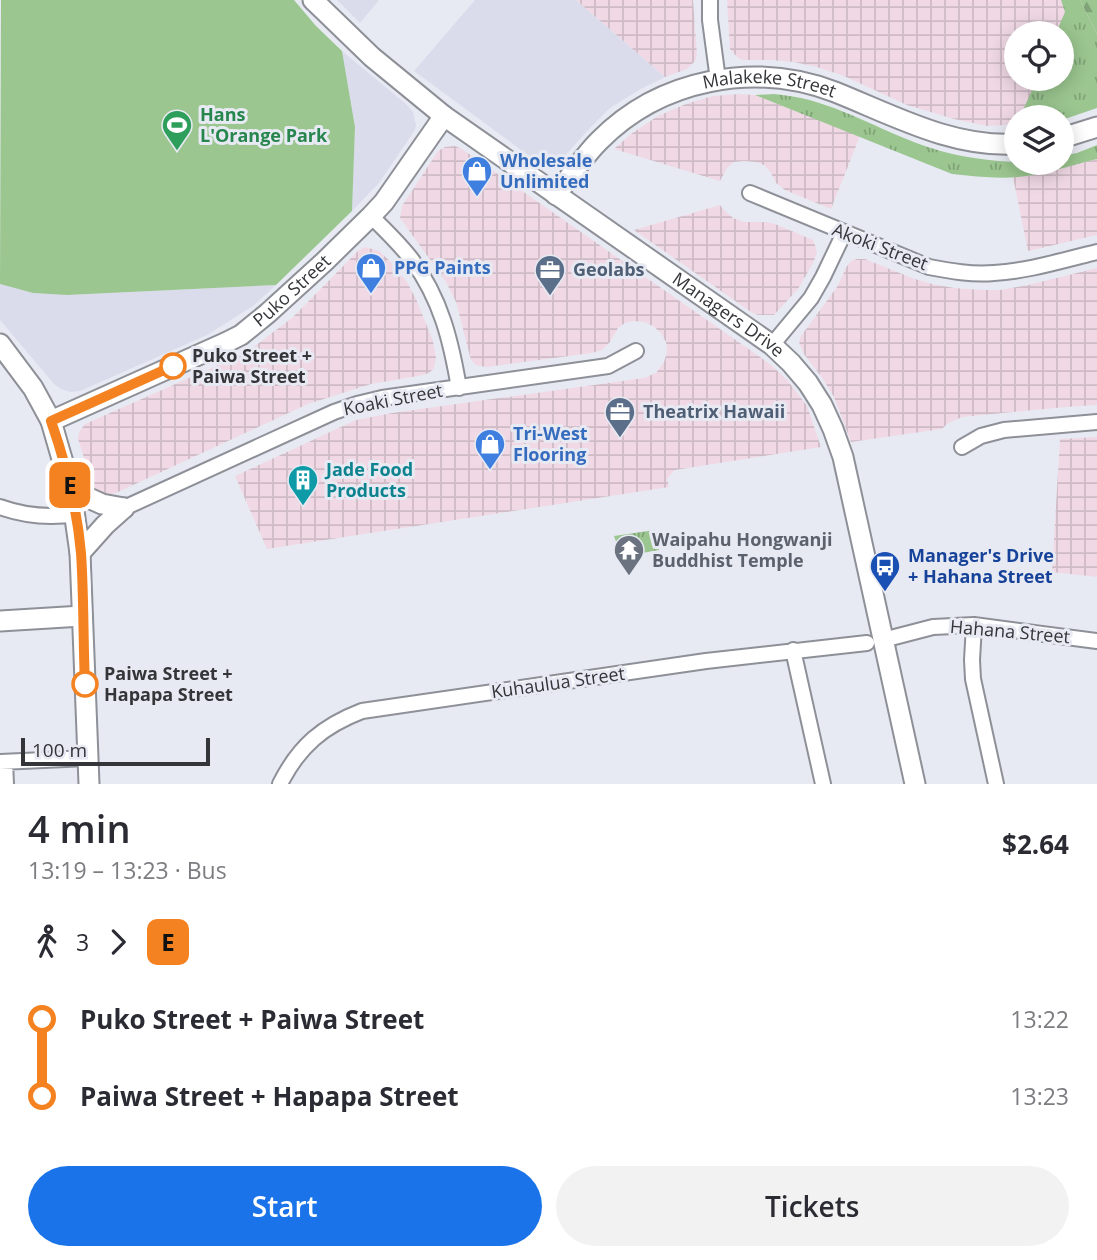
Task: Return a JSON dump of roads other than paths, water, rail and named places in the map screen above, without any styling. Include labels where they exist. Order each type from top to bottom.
[{"type":"street","name":"Managers Drive","points":[[313,0],[372,57],[444,116],[772,345],[808,383],[822,405],[843,457],[875,642],[915,784]]},
{"type":"street","points":[[710,0],[718,80]]},
{"type":"street","name":"Malakeke Street","points":[[556,195],[598,142],[622,121],[652,101],[672,92],[718,80],[774,77],[804,82],[947,135],[985,143],[1004,144]]},
{"type":"street","name":"Puko Street","points":[[51,421],[240,335],[268,313],[371,216],[391,193],[444,116]]},
{"type":"street","points":[[1074,134],[1097,127]]},
{"type":"street","name":"Akoki Street","points":[[750,193],[929,267],[972,273],[1011,272],[1097,252]]},
{"type":"street","points":[[371,216],[412,260],[433,294],[448,333],[459,387]]},
{"type":"street","points":[[772,345],[810,298],[844,233]]},
{"type":"street","points":[[0,344],[33,388],[51,421],[76,514],[80,553],[89,784]]},
{"type":"street","name":"Koaki Street","points":[[124,508],[357,404],[382,398],[608,366],[636,351]]},
{"type":"street","points":[[962,447],[981,436],[1004,430],[1097,422]]},
{"type":"street","points":[[71,490],[102,504],[124,508]]},
{"type":"street","points":[[0,507],[51,517],[76,514]]},
{"type":"street","points":[[80,553],[124,508]]},
{"type":"street","points":[[0,621],[82,617]]},
{"type":"street","points":[[974,625],[973,679],[996,784]]},
{"type":"street","name":"Hahana Street","points":[[875,642],[933,627],[974,625],[1097,641]]},
{"type":"street","name":"Kuhaulua Street","points":[[280,784],[295,758],[316,736],[362,711],[692,663],[875,642]]},
{"type":"street","points":[[793,650],[823,784]]},
{"type":"street","points":[[6,784],[2,762],[88,758]]},
{"type":"place","name":"Hans L'Orange Park","points":[[177,152]]},
{"type":"place","name":"Wholesale Unlimited","points":[[477,198]]},
{"type":"place","name":"PPG Paints","points":[[371,295]]},
{"type":"place","name":"Geolabs","points":[[550,297]]},
{"type":"place","name":"Puko Street + Paiwa Street","points":[[173,366]]},
{"type":"place","name":"Theatrix Hawaii","points":[[620,439]]},
{"type":"place","name":"Tri-West Flooring","points":[[490,471]]},
{"type":"place","name":"Jade Food Products","points":[[303,507]]},
{"type":"place","name":"Waipahu Hongwanji Buddhist Temple","points":[[629,577]]},
{"type":"place","name":"Manager's Drive + Hahana Street","points":[[885,593]]},
{"type":"place","name":"Paiwa Street + Hapapa Street","points":[[85,684]]}]
